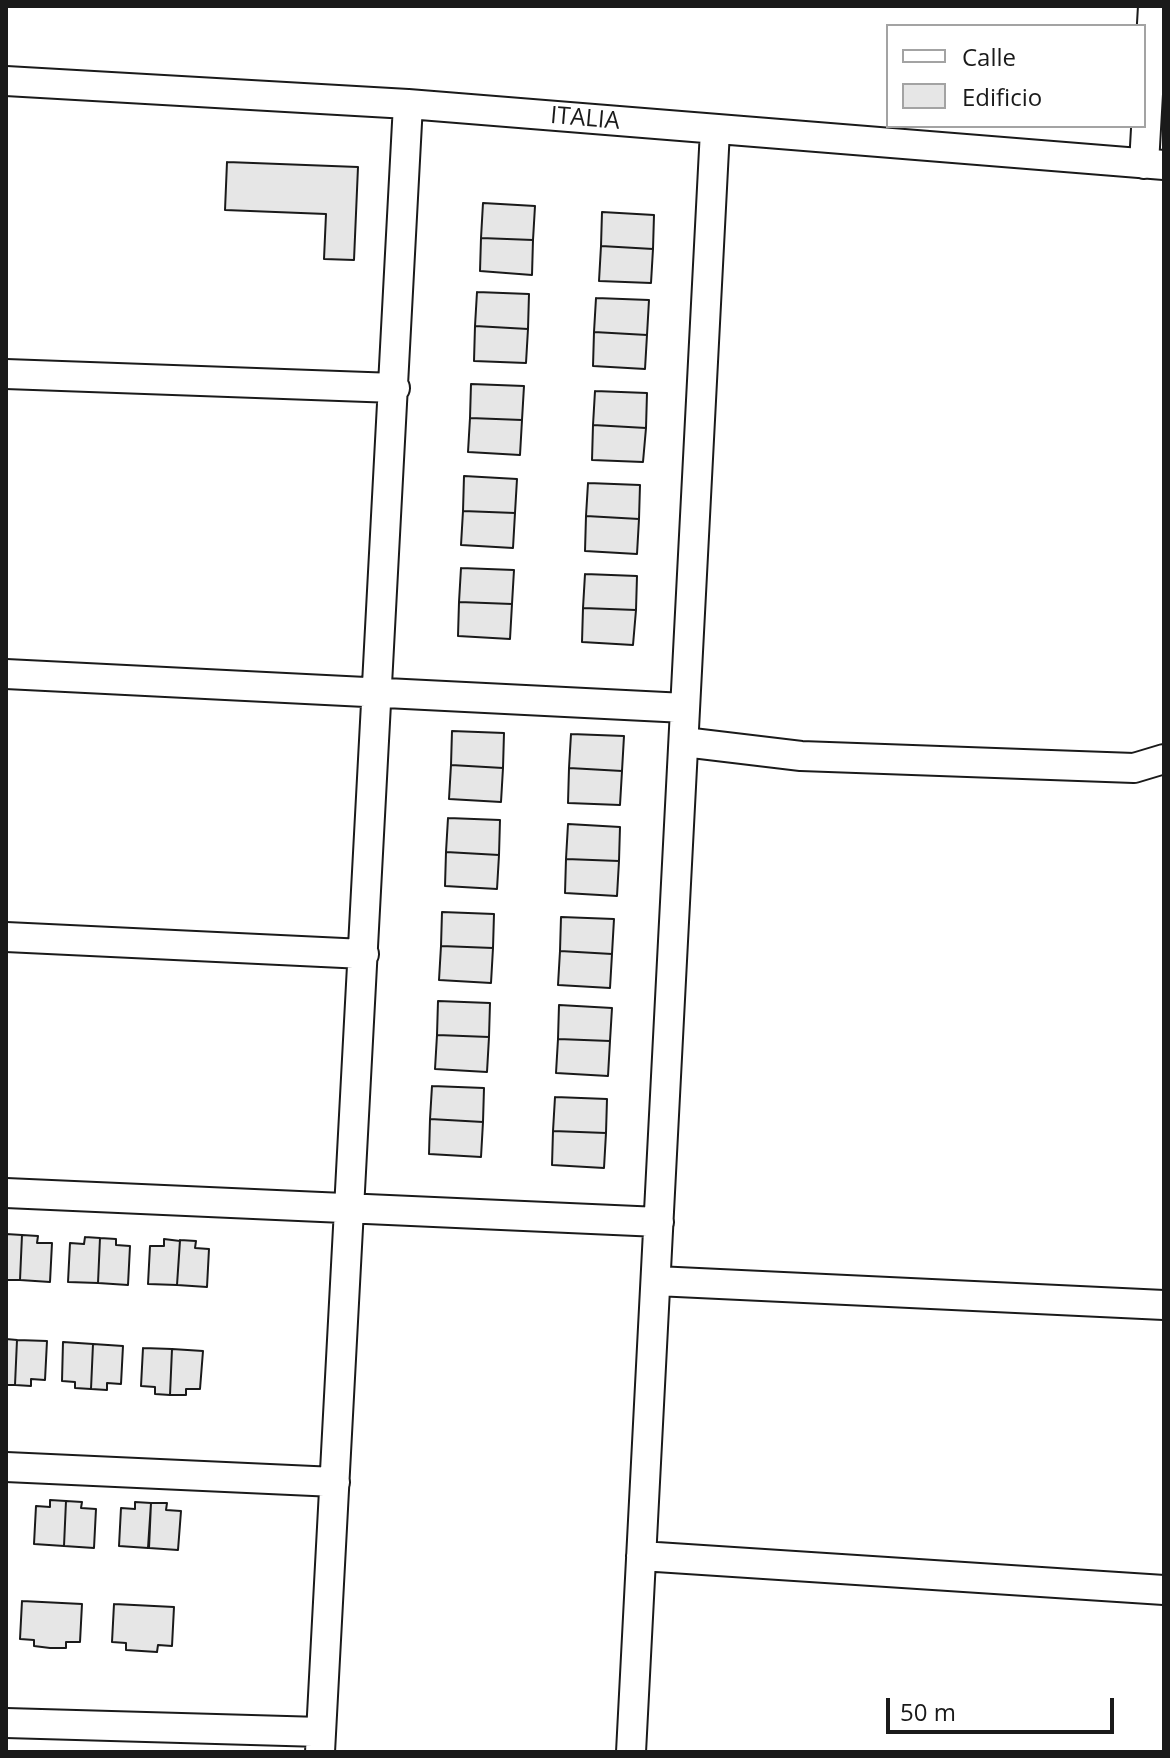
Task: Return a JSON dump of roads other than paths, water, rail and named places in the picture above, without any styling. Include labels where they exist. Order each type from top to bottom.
[{"type":"street","points":[[1153,6],[1154,165]]},
{"type":"street","name":"ITALIA","points":[[6,81],[408,104],[1154,165]]},
{"type":"street","points":[[6,1723],[320,1742],[408,104]]},
{"type":"street","points":[[631,1752],[715,130]]},
{"type":"street","points":[[6,374],[395,388]]},
{"type":"street","points":[[6,674],[685,708]]},
{"type":"street","points":[[684,742],[833,757],[1134,768],[1164,759]]},
{"type":"street","points":[[6,937],[364,954]]},
{"type":"street","points":[[6,1193],[659,1222]]},
{"type":"street","points":[[656,1281],[1164,1305]]},
{"type":"street","points":[[6,1467],[335,1482]]},
{"type":"street","points":[[641,1556],[1164,1590]]}]
